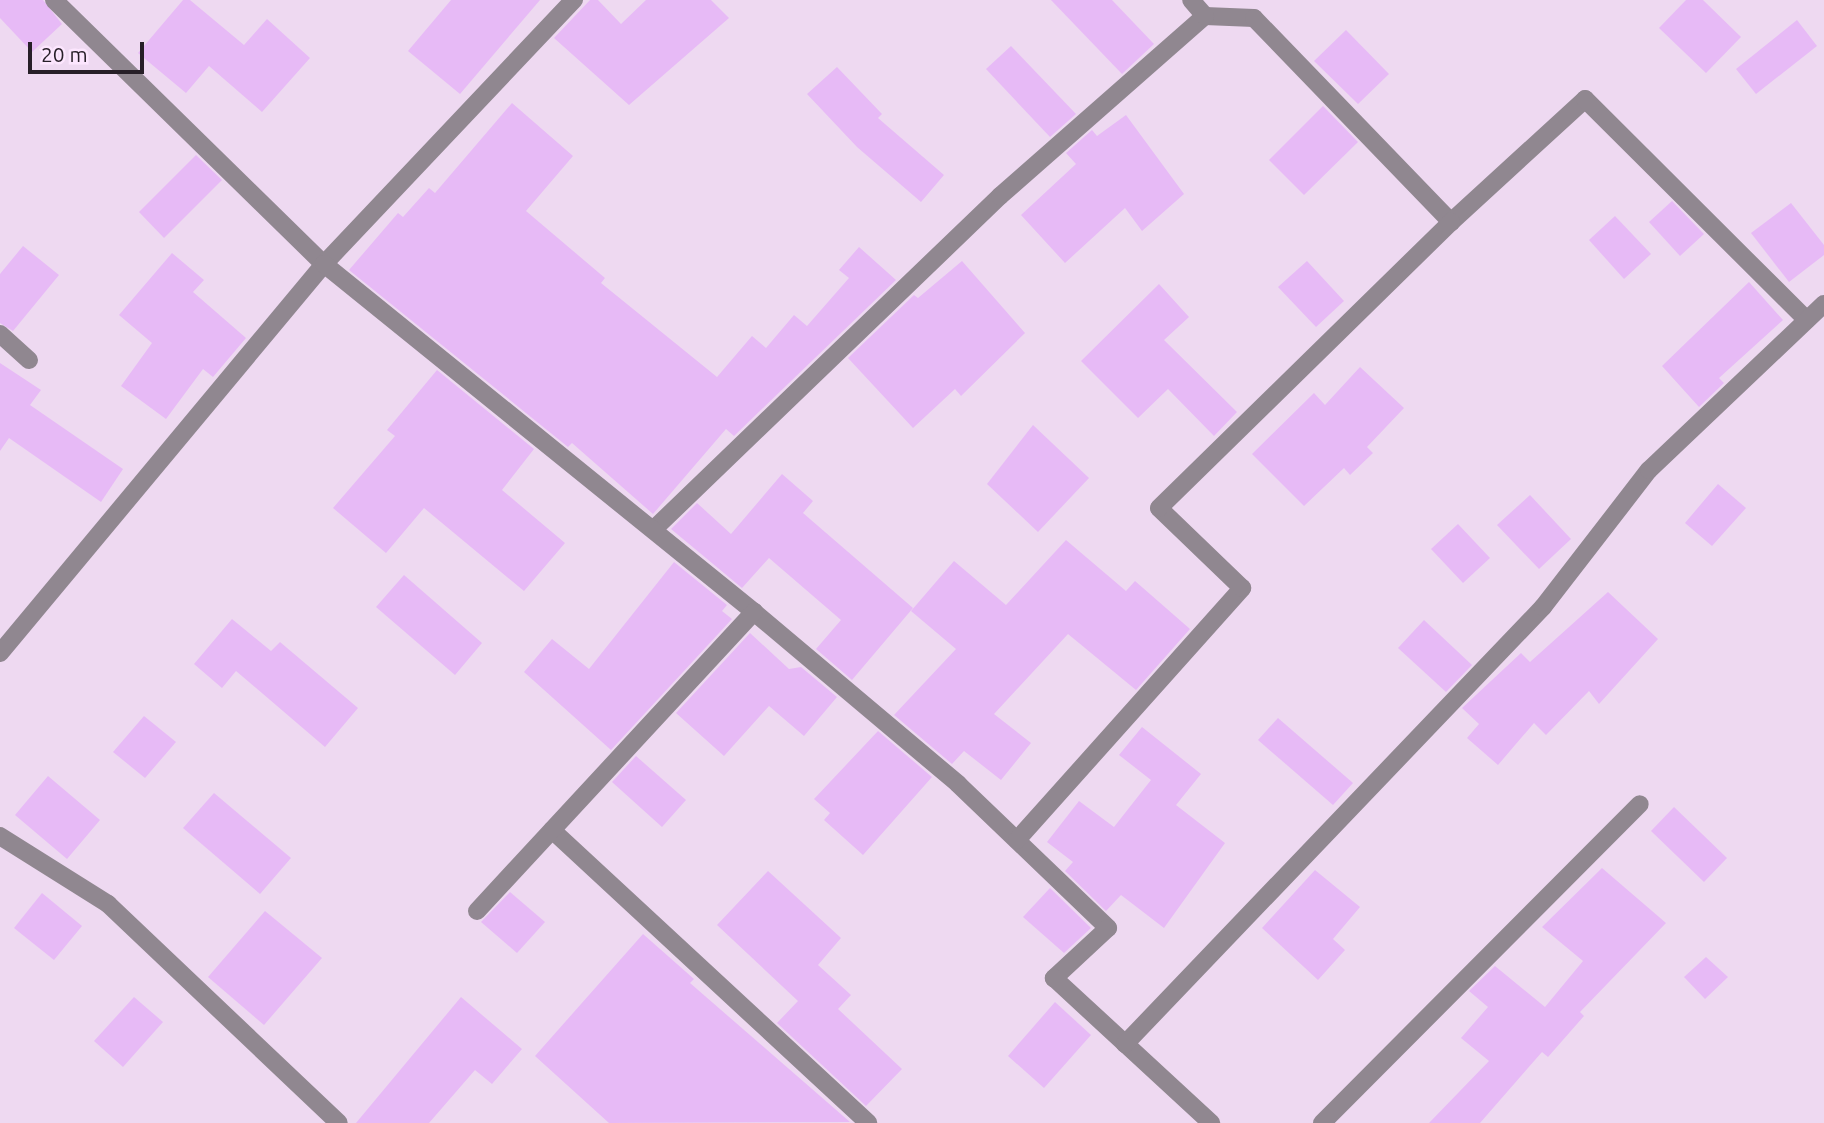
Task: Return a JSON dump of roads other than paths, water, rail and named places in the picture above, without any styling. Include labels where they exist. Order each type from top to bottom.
[{"type":"street","points":[[54,0],[324,264],[655,528],[1017,840],[1108,928],[1054,978],[1211,1123]]},
{"type":"street","points":[[0,653],[324,264],[574,0]]},
{"type":"street","points":[[1191,0],[1205,16]]},
{"type":"street","points":[[655,528],[1000,196],[1205,16],[1254,18],[1451,222]]},
{"type":"street","points":[[1017,840],[1242,589],[1159,508],[1451,222],[1585,99],[1807,320]]},
{"type":"street","points":[[1125,1044],[1543,607],[1649,470],[1824,304]]},
{"type":"street","points":[[0,334],[29,360]]},
{"type":"street","points":[[477,911],[754,612]]},
{"type":"street","points":[[1322,1123],[1640,804]]},
{"type":"street","points":[[552,830],[868,1123]]},
{"type":"street","points":[[0,836],[108,904],[339,1123]]}]
